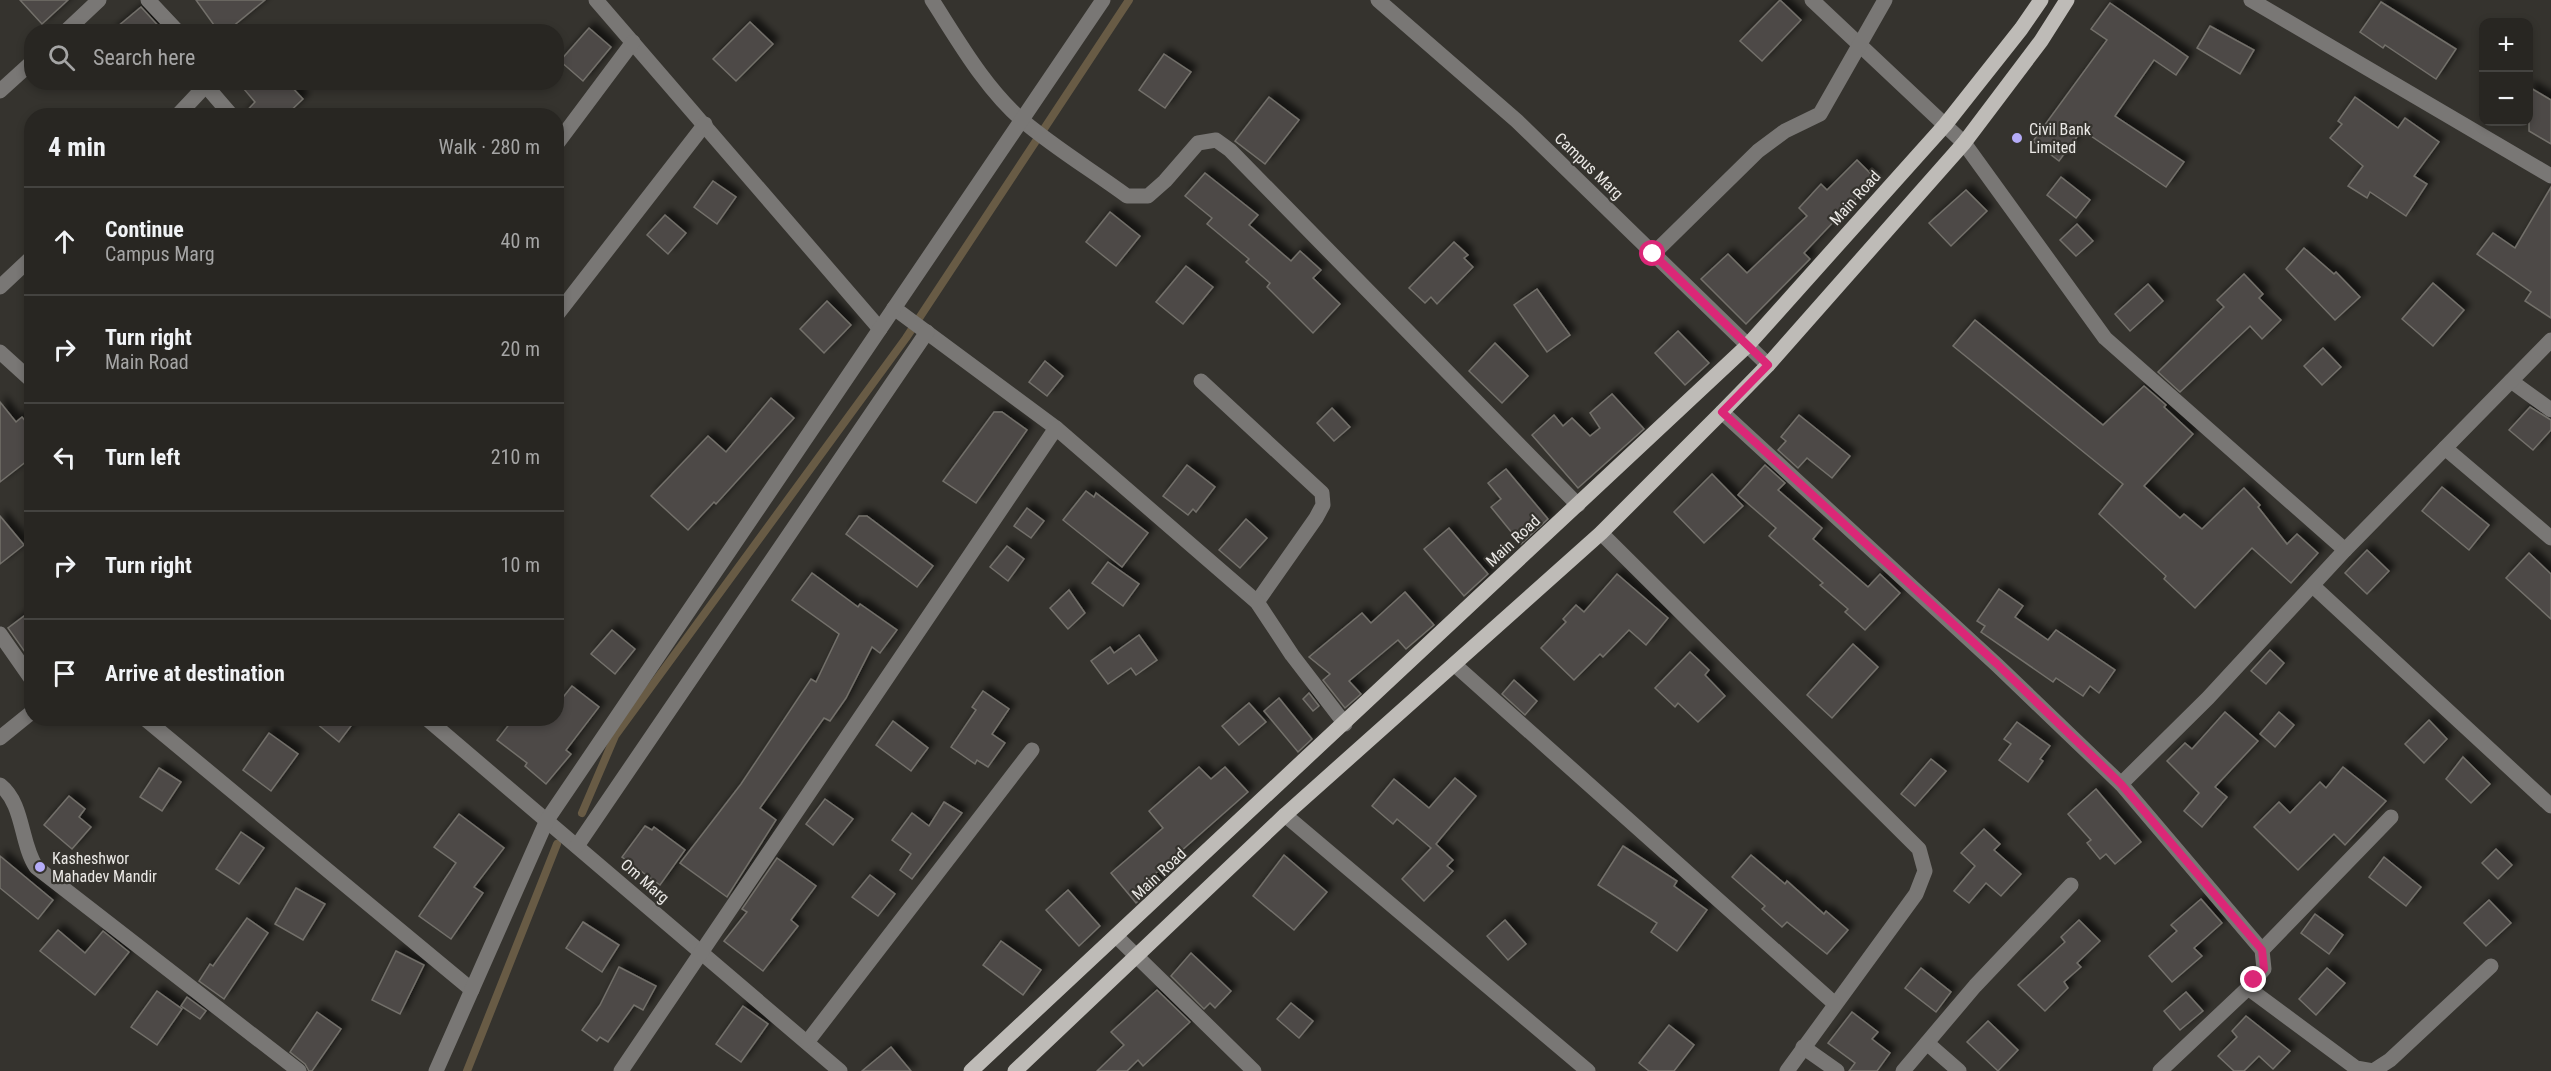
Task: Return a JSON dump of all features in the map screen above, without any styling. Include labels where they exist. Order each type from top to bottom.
[{"type":"main road","name":"Main Road","points":[[971,1071],[1117,938],[1747,346],[1945,125],[2021,29],[2041,0]]},
{"type":"main road","points":[[1015,1071],[1285,815],[1601,533],[1722,412],[1768,365],[1964,143],[2041,40],[2067,0]]},
{"type":"street","points":[[74,24],[99,0]]},
{"type":"street","points":[[148,0],[170,24]]},
{"type":"street","points":[[596,0],[880,329]]},
{"type":"street","points":[[932,0],[970,59],[996,93],[1023,120],[1127,196],[1148,196],[1165,181],[1198,143],[1216,140],[1230,150],[1578,505]]},
{"type":"street","points":[[436,1071],[547,820],[880,329],[899,312],[1103,0]]},
{"type":"street","name":"Campus Marg","points":[[1378,0],[1518,121],[1768,365]]},
{"type":"street","points":[[1812,0],[1964,143],[2105,338],[2345,550]]},
{"type":"street","points":[[1653,254],[1758,151],[1785,131],[1820,114],[1885,0]]},
{"type":"street","points":[[2252,0],[2551,176]]},
{"type":"street","points":[[564,134],[633,42]]},
{"type":"street","points":[[0,91],[24,69]]},
{"type":"street","points":[[185,108],[203,90]]},
{"type":"street","points":[[212,90],[226,108]]},
{"type":"street","points":[[564,306],[705,124]]},
{"type":"street","points":[[0,287],[24,264]]},
{"type":"street","points":[[899,312],[1056,428],[1257,603],[1292,655],[1345,724]]},
{"type":"street","points":[[577,846],[924,330]]},
{"type":"street","points":[[2121,784],[2208,698],[2345,550],[2551,340]]},
{"type":"street","points":[[0,352],[24,374]]},
{"type":"street","points":[[1201,381],[1322,493],[1323,505],[1316,518],[1257,603]]},
{"type":"street","points":[[2511,381],[2551,410]]},
{"type":"street","points":[[1722,412],[1997,664],[2121,784],[2262,950],[2264,969],[2160,1071]]},
{"type":"street","points":[[621,1071],[1056,428]]},
{"type":"street","points":[[2445,448],[2551,538]]},
{"type":"street","points":[[1601,533],[1919,849],[1925,871],[1916,894],[1787,1071]]},
{"type":"street","points":[[2313,586],[2551,806]]},
{"type":"street","points":[[0,634],[24,668]]},
{"type":"street","points":[[1455,665],[1835,1004]]},
{"type":"street","points":[[0,738],[24,718]]},
{"type":"street","points":[[154,726],[472,990]]},
{"type":"street","name":"Om Marg","points":[[435,726],[808,1041],[840,1071]]},
{"type":"street","points":[[808,1041],[1032,750]]},
{"type":"street","points":[[0,785],[13,802],[30,857],[36,867],[298,1071]]},
{"type":"street","points":[[1285,815],[1588,1071]]},
{"type":"street","points":[[2262,950],[2391,817]]},
{"type":"street","points":[[1903,1071],[1975,986],[2071,885]]},
{"type":"street","points":[[1117,938],[1254,1071]]},
{"type":"street","points":[[2247,988],[2356,1068],[2373,1071],[2390,1060],[2491,966]]},
{"type":"street","points":[[1927,1043],[1959,1071]]},
{"type":"street","points":[[1803,1047],[1837,1071]]},
{"type":"building","points":[[20,0],[68,0],[42,24]]},
{"type":"building","points":[[196,0],[265,0],[236,24],[213,24]]},
{"type":"building","points":[[1780,0],[1801,20],[1762,61],[1740,41]]},
{"type":"building","points":[[2381,2],[2456,49],[2436,79],[2385,45],[2383,48],[2360,32]]},
{"type":"building","points":[[2110,3],[2188,57],[2176,75],[2154,60],[2115,116],[2184,162],[2166,187],[2082,130],[2059,161],[2033,141],[2107,40],[2091,29]]},
{"type":"building","points":[[141,7],[157,24],[121,24]]},
{"type":"building","points":[[750,22],[773,44],[736,81],[713,59]]},
{"type":"building","points":[[2210,26],[2254,50],[2240,74],[2197,48]]},
{"type":"building","points":[[589,28],[611,47],[583,81],[564,64],[564,56]]},
{"type":"building","points":[[1164,54],[1191,72],[1165,108],[1139,90]]},
{"type":"building","points":[[2533,89],[2551,100],[2551,144],[2529,131],[2529,126],[2533,126]]},
{"type":"building","points":[[245,90],[295,90],[303,99],[293,108],[249,108],[255,102]]},
{"type":"building","points":[[1269,97],[1299,120],[1265,164],[1235,141]]},
{"type":"building","points":[[2355,97],[2398,128],[2405,118],[2439,142],[2414,176],[2427,184],[2406,216],[2370,192],[2367,198],[2348,186],[2363,166],[2330,138],[2342,124],[2338,121]]},
{"type":"building","points":[[1857,160],[1875,178],[1804,253],[1810,259],[1746,324],[1701,279],[1728,254],[1747,273],[1807,216],[1799,208],[1821,184],[1827,190]]},
{"type":"building","points":[[1205,173],[1258,215],[1249,225],[1291,261],[1300,251],[1321,270],[1313,278],[1340,304],[1313,333],[1267,287],[1270,283],[1246,262],[1249,259],[1207,224],[1212,218],[1185,196]]},
{"type":"building","points":[[2061,177],[2090,200],[2076,218],[2047,195]]},
{"type":"building","points":[[713,181],[736,197],[717,224],[694,207]]},
{"type":"building","points":[[2551,187],[2551,318],[2525,301],[2531,292],[2477,254],[2493,233],[2515,248]]},
{"type":"building","points":[[1966,190],[1987,211],[1951,246],[1929,223]]},
{"type":"building","points":[[1110,212],[1140,236],[1116,266],[1086,242]]},
{"type":"building","points":[[665,215],[686,233],[668,254],[647,235]]},
{"type":"building","points":[[2077,224],[2093,241],[2076,256],[2060,240]]},
{"type":"building","points":[[1454,242],[1468,255],[1464,258],[1473,267],[1437,304],[1431,297],[1425,303],[1409,288]]},
{"type":"building","points":[[2304,248],[2334,274],[2336,272],[2360,297],[2335,320],[2286,269]]},
{"type":"building","points":[[1186,266],[1213,287],[1183,324],[1156,302]]},
{"type":"building","points":[[2244,274],[2263,294],[2259,298],[2281,320],[2262,339],[2250,326],[2180,392],[2158,372],[2224,307],[2217,300]]},
{"type":"building","points":[[2433,283],[2464,310],[2433,346],[2402,319]]},
{"type":"building","points":[[2148,284],[2163,301],[2130,331],[2115,314]]},
{"type":"building","points":[[1537,289],[1570,335],[1547,352],[1514,305]]},
{"type":"building","points":[[827,301],[851,325],[824,353],[800,329]]},
{"type":"building","points":[[1975,320],[2103,425],[2144,386],[2166,405],[2164,407],[2193,434],[2144,486],[2180,518],[2184,514],[2202,529],[2244,488],[2260,505],[2258,507],[2287,544],[2297,534],[2318,553],[2291,583],[2252,548],[2195,608],[2164,579],[2166,576],[2099,514],[2123,484],[1953,346]]},
{"type":"building","points":[[1678,331],[1709,363],[1685,385],[1655,353]]},
{"type":"building","points":[[1495,343],[1528,376],[1502,403],[1469,371]]},
{"type":"building","points":[[2323,348],[2341,367],[2322,385],[2304,366]]},
{"type":"building","points":[[1045,361],[1063,376],[1047,396],[1029,382]]},
{"type":"building","points":[[1612,394],[1644,429],[1578,488],[1532,435],[1554,415],[1563,426],[1572,418],[1590,436],[1600,428],[1590,413]]},
{"type":"building","points":[[771,398],[794,418],[716,504],[714,502],[688,530],[651,496],[708,436],[726,452]]},
{"type":"building","points":[[0,402],[16,422],[22,417],[24,419],[24,463],[0,482]]},
{"type":"building","points":[[2530,407],[2551,420],[2551,430],[2533,450],[2509,430]]},
{"type":"building","points":[[1332,408],[1350,427],[1334,441],[1317,423]]},
{"type":"building","points":[[994,412],[1002,412],[1027,430],[976,503],[943,481]]},
{"type":"building","points":[[1799,415],[1850,456],[1832,478],[1807,458],[1798,468],[1778,450],[1786,441],[1781,437]]},
{"type":"building","points":[[1187,465],[1215,487],[1196,512],[1193,509],[1188,515],[1163,496]]},
{"type":"building","points":[[1765,465],[1785,483],[1778,490],[1822,528],[1813,539],[1868,587],[1880,574],[1900,593],[1865,630],[1845,612],[1848,609],[1820,585],[1823,583],[1769,536],[1776,528],[1738,495]]},
{"type":"building","points":[[1506,469],[1548,519],[1521,544],[1491,507],[1501,499],[1488,483]]},
{"type":"building","points":[[1712,474],[1743,506],[1704,543],[1674,512]]},
{"type":"building","points":[[2442,487],[2489,525],[2469,550],[2422,511]]},
{"type":"building","points":[[1086,491],[1094,497],[1096,493],[1148,533],[1122,567],[1063,520]]},
{"type":"building","points":[[1027,508],[1044,521],[1031,538],[1014,526]]},
{"type":"building","points":[[0,516],[24,545],[0,564]]},
{"type":"building","points":[[859,516],[867,516],[933,566],[917,587],[846,534]]},
{"type":"building","points":[[1246,519],[1267,538],[1240,568],[1219,550]]},
{"type":"building","points":[[1449,528],[1488,574],[1464,596],[1424,549]]},
{"type":"building","points":[[1007,546],[1024,559],[1008,581],[990,567]]},
{"type":"building","points":[[2367,550],[2389,571],[2367,594],[2345,573]]},
{"type":"building","points":[[2529,553],[2551,574],[2551,619],[2506,578]]},
{"type":"building","points":[[1108,562],[1139,584],[1123,606],[1092,583]]},
{"type":"building","points":[[812,573],[858,607],[860,604],[897,630],[880,653],[872,647],[846,698],[830,721],[824,718],[760,808],[776,820],[727,897],[680,863],[741,784],[811,679],[816,682],[839,634],[792,600]]},
{"type":"building","points":[[1617,574],[1668,618],[1646,645],[1629,630],[1603,657],[1600,654],[1574,680],[1541,648],[1566,622],[1563,619],[1576,605],[1584,612]]},
{"type":"building","points":[[1999,589],[2023,606],[2015,617],[2048,640],[2056,630],[2115,670],[2099,693],[2090,686],[2083,696],[2056,678],[2053,682],[1981,632],[1985,626],[1977,621]]},
{"type":"building","points":[[1069,590],[1085,613],[1068,629],[1050,608]]},
{"type":"building","points":[[1405,592],[1434,625],[1406,649],[1398,640],[1349,681],[1361,694],[1345,708],[1323,680],[1330,674],[1309,657],[1362,613],[1371,623]]},
{"type":"building","points":[[24,616],[24,651],[8,628]]},
{"type":"building","points":[[612,630],[635,649],[615,674],[591,654]]},
{"type":"building","points":[[1139,635],[1157,660],[1136,675],[1131,668],[1108,684],[1091,661],[1110,647],[1114,653]]},
{"type":"building","points":[[1853,644],[1878,667],[1832,718],[1807,695]]},
{"type":"building","points":[[2270,650],[2284,663],[2266,684],[2251,671]]},
{"type":"building","points":[[1690,652],[1709,670],[1705,675],[1725,696],[1698,722],[1678,703],[1675,707],[1655,688]]},
{"type":"building","points":[[1514,680],[1537,701],[1525,715],[1502,694]]},
{"type":"building","points":[[572,686],[599,707],[566,750],[571,754],[546,784],[525,766],[527,763],[497,740],[508,726],[564,726],[564,696]]},
{"type":"building","points":[[983,691],[1009,709],[992,734],[1005,743],[988,767],[977,760],[975,764],[951,747],[976,710],[972,707]]},
{"type":"building","points":[[1309,693],[1319,706],[1313,711],[1303,699]]},
{"type":"building","points":[[1279,698],[1312,739],[1298,752],[1264,711]]},
{"type":"building","points":[[1249,703],[1266,722],[1239,745],[1222,726]]},
{"type":"building","points":[[2225,712],[2258,741],[2215,787],[2227,797],[2202,827],[2184,811],[2199,793],[2167,761],[2185,743],[2192,749]]},
{"type":"building","points":[[2279,712],[2294,725],[2275,747],[2260,734]]},
{"type":"building","points":[[2429,720],[2447,739],[2424,763],[2405,744]]},
{"type":"building","points":[[893,721],[928,748],[911,771],[876,745]]},
{"type":"building","points":[[2017,722],[2050,746],[2040,759],[2043,761],[2028,782],[1999,760],[2011,744],[2004,739]]},
{"type":"building","points":[[320,726],[351,726],[339,742]]},
{"type":"building","points":[[269,733],[298,754],[271,791],[243,770]]},
{"type":"building","points":[[2463,757],[2490,784],[2471,803],[2446,779]]},
{"type":"building","points":[[1931,759],[1946,771],[1915,806],[1901,794]]},
{"type":"building","points":[[1199,767],[1211,779],[1225,767],[1248,792],[1155,874],[1160,881],[1136,903],[1111,873],[1163,828],[1149,811]]},
{"type":"building","points":[[2343,767],[2386,801],[2345,845],[2334,834],[2298,870],[2254,827],[2279,802],[2290,813],[2320,782],[2326,788]]},
{"type":"building","points":[[159,768],[181,782],[162,811],[140,797]]},
{"type":"building","points":[[1455,778],[1476,796],[1436,844],[1453,860],[1447,866],[1453,871],[1424,901],[1402,879],[1431,848],[1397,819],[1393,824],[1372,806],[1394,779],[1429,808]]},
{"type":"building","points":[[2096,789],[2141,842],[2115,864],[2106,854],[2100,859],[2087,843],[2091,840],[2068,814]]},
{"type":"building","points":[[69,796],[85,809],[79,817],[91,827],[72,849],[44,825]]},
{"type":"building","points":[[825,799],[853,819],[833,845],[806,824]]},
{"type":"building","points":[[944,802],[962,813],[912,879],[900,870],[911,854],[892,840],[912,813],[929,826]]},
{"type":"building","points":[[459,814],[504,848],[474,887],[483,893],[451,939],[419,916],[456,863],[434,847]]},
{"type":"building","points":[[645,826],[652,830],[654,827],[685,850],[660,885],[622,857]]},
{"type":"building","points":[[1984,829],[2000,844],[1994,850],[2021,874],[2001,896],[1986,883],[1969,903],[1954,891],[1975,866],[1961,853]]},
{"type":"building","points":[[241,832],[264,848],[239,884],[216,869]]},
{"type":"building","points":[[1623,846],[1677,881],[1674,886],[1707,910],[1677,951],[1651,932],[1657,923],[1598,885]]},
{"type":"building","points":[[2496,849],[2512,865],[2498,879],[2482,863]]},
{"type":"building","points":[[1284,855],[1327,892],[1294,930],[1253,896]]},
{"type":"building","points":[[1751,855],[1785,884],[1787,881],[1824,914],[1826,911],[1848,930],[1827,954],[1787,922],[1782,927],[1762,909],[1765,906],[1732,877]]},
{"type":"building","points":[[0,856],[53,900],[38,919],[0,888]]},
{"type":"building","points":[[2384,857],[2421,887],[2406,906],[2369,877]]},
{"type":"building","points":[[777,858],[816,886],[791,920],[798,926],[763,971],[724,941],[747,912],[742,909]]},
{"type":"building","points":[[870,875],[895,894],[878,916],[852,897]]},
{"type":"building","points":[[296,888],[325,904],[303,940],[275,924]]},
{"type":"building","points":[[1068,890],[1100,926],[1079,946],[1046,910]]},
{"type":"building","points":[[2201,899],[2222,923],[2194,948],[2202,956],[2172,982],[2149,956],[2177,931],[2171,925]]},
{"type":"building","points":[[2489,900],[2511,923],[2486,946],[2464,923]]},
{"type":"building","points":[[2315,914],[2343,935],[2329,954],[2301,933]]},
{"type":"building","points":[[247,918],[268,933],[224,999],[199,981],[210,964],[213,966]]},
{"type":"building","points":[[1505,920],[1526,944],[1508,960],[1487,936]]},
{"type":"building","points":[[2079,920],[2100,941],[2077,963],[2081,967],[2064,982],[2068,988],[2045,1011],[2018,985],[2065,942],[2061,937]]},
{"type":"building","points":[[583,922],[619,945],[602,972],[566,948]]},
{"type":"building","points":[[58,930],[85,953],[103,931],[129,952],[95,995],[40,951]]},
{"type":"building","points":[[1001,941],[1041,970],[1023,995],[983,965]]},
{"type":"building","points":[[396,951],[424,965],[400,1014],[372,1000]]},
{"type":"building","points":[[1191,953],[1231,991],[1215,1008],[1210,1003],[1204,1009],[1171,976]]},
{"type":"building","points":[[619,967],[656,986],[643,1010],[634,1005],[608,1042],[600,1037],[597,1041],[582,1030],[600,1005]]},
{"type":"building","points":[[1921,968],[1951,992],[1936,1012],[1905,988]]},
{"type":"building","points":[[2327,968],[2345,983],[2316,1015],[2299,999]]},
{"type":"building","points":[[1157,990],[1190,1022],[1143,1066],[1138,1060],[1127,1071],[1097,1071],[1124,1045],[1111,1032]]},
{"type":"building","points":[[157,991],[182,1009],[157,1045],[131,1027]]},
{"type":"building","points":[[2186,992],[2203,1011],[2180,1030],[2164,1011]]},
{"type":"building","points":[[187,997],[206,1011],[200,1019],[181,1006]]},
{"type":"building","points":[[1291,1003],[1313,1021],[1299,1038],[1277,1019]]},
{"type":"building","points":[[743,1006],[768,1024],[741,1062],[716,1044]]},
{"type":"building","points":[[317,1012],[341,1029],[312,1071],[309,1071],[305,1064],[290,1052]]},
{"type":"building","points":[[1852,1012],[1878,1032],[1872,1039],[1890,1053],[1877,1071],[1849,1071],[1855,1063],[1828,1043]]},
{"type":"building","points":[[2246,1016],[2290,1051],[2273,1069],[2259,1056],[2244,1071],[2234,1071],[2218,1056],[2237,1037],[2232,1031]]},
{"type":"building","points":[[1988,1021],[2018,1050],[1998,1071],[1967,1042]]},
{"type":"building","points":[[1669,1025],[1694,1045],[1674,1071],[1649,1071],[1639,1063]]},
{"type":"building","points":[[891,1047],[911,1071],[862,1071]]},
{"type":"waterway","points":[[582,813],[615,736],[906,338],[1129,0]]},
{"type":"waterway","points":[[467,1071],[557,844]]},
{"type":"place","name":"Civil Bank Limited","points":[[2017,138]]},
{"type":"place","name":"Kasheshwor Mahadev Mandir","points":[[40,867]]},
{"type":"route","points":[[1653,254],[1768,365],[1722,412],[1997,664],[2121,784],[2262,950],[2265,958],[2264,969],[2254,980]]}]
